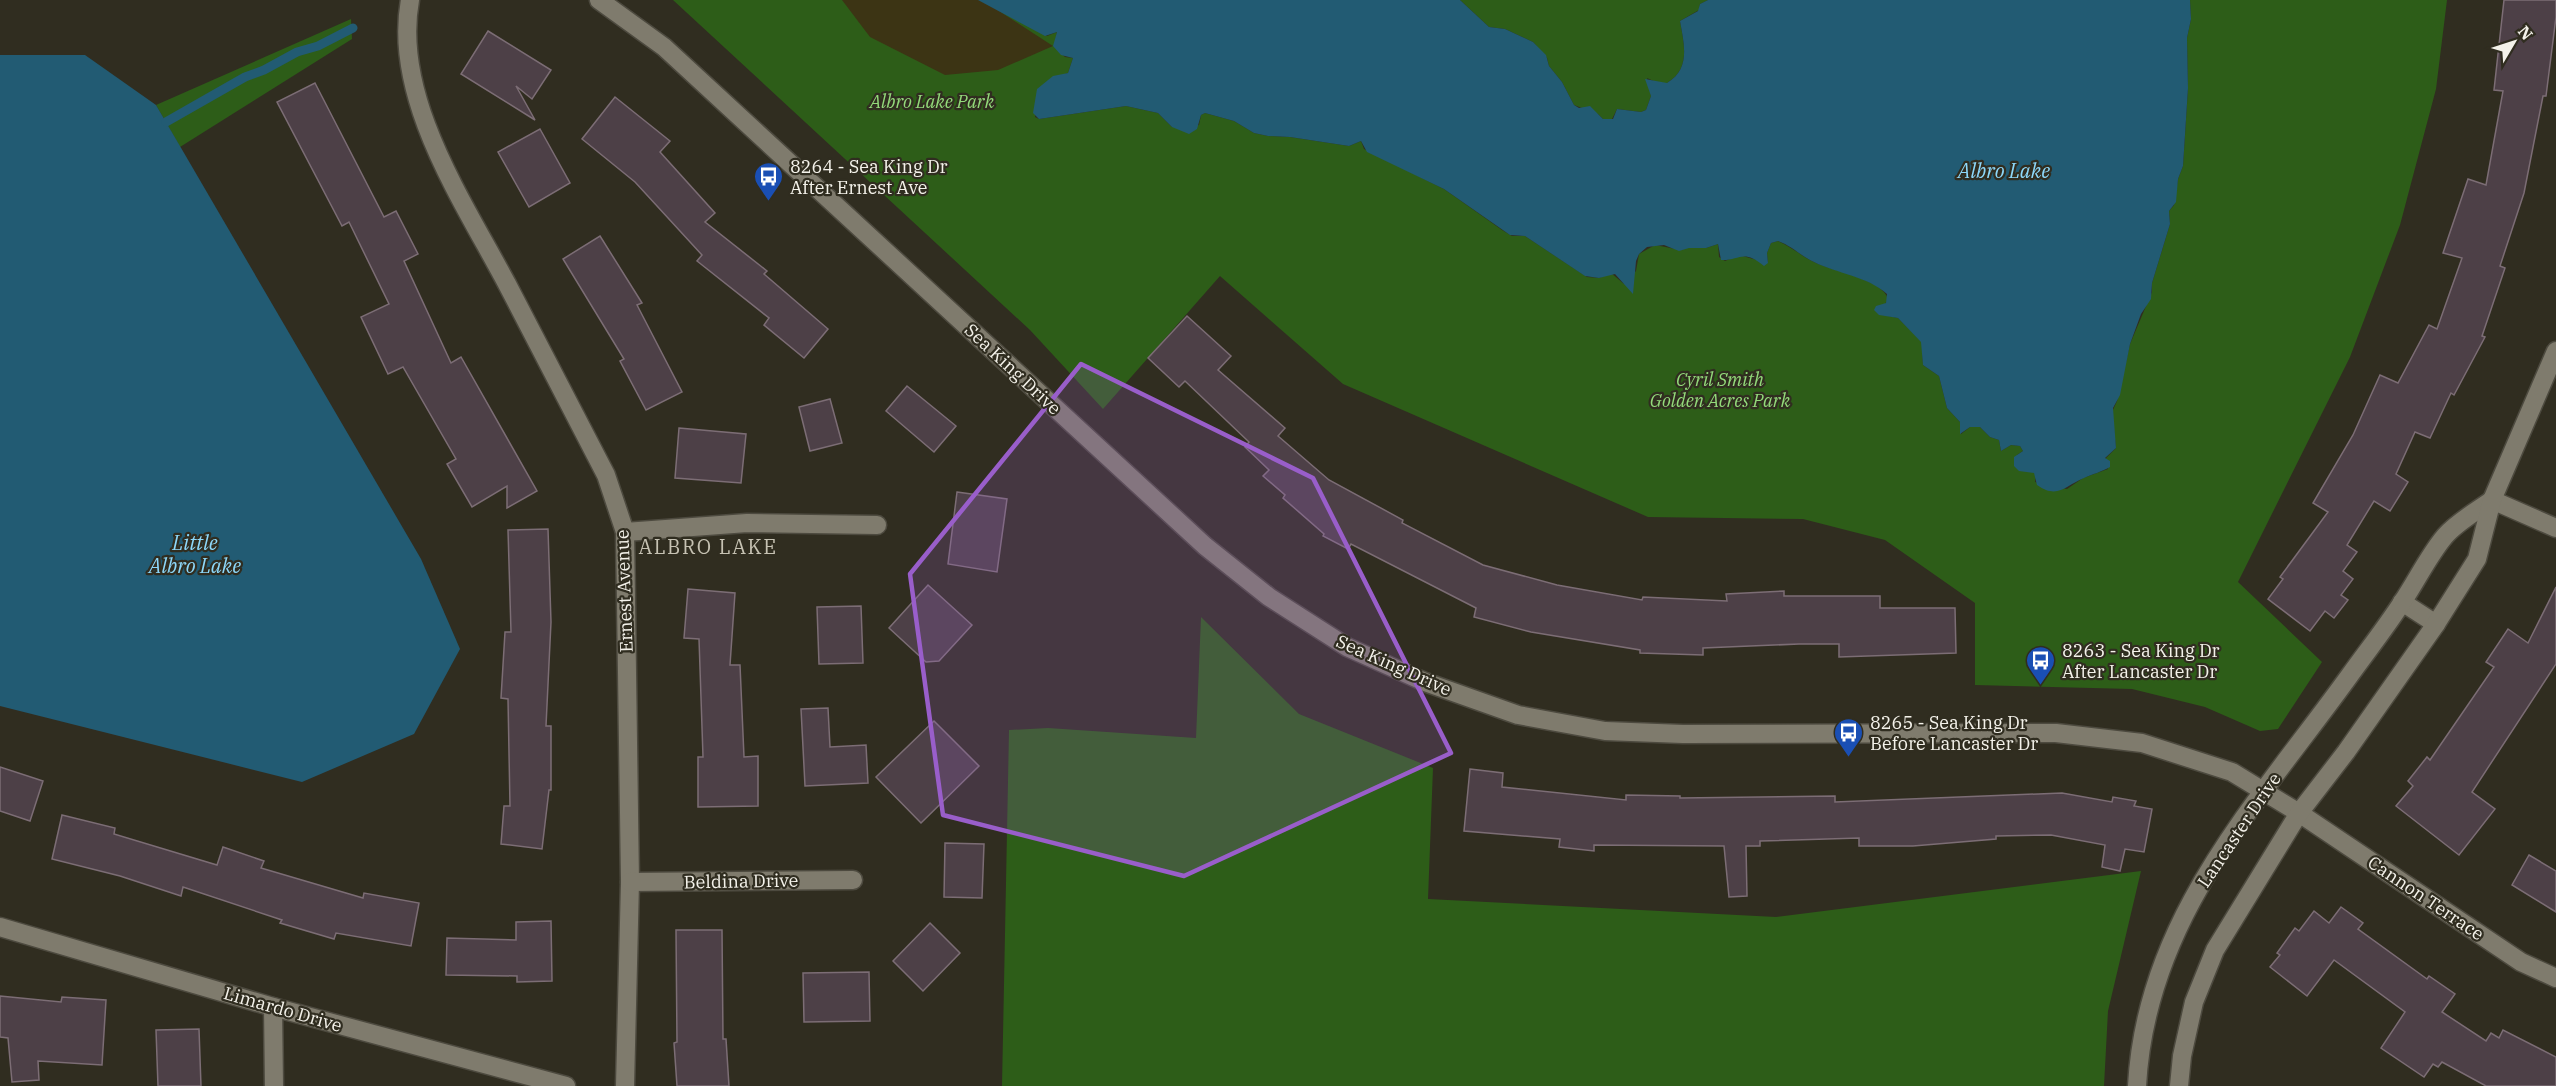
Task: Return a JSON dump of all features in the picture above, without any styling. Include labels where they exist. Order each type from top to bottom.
[{"type":"street","name":"Ernest Avenue","points":[[410,0],[406,47],[413,84],[438,152],[606,475],[625,532],[630,882],[625,1086]]},
{"type":"street","name":"Sea King Drive","points":[[599,0],[664,46],[1205,546],[1269,597],[1347,647],[1425,682],[1518,715],[1605,731],[1683,734],[2056,733],[2142,743],[2232,772],[2300,813]]},
{"type":"street","points":[[2180,1086],[2182,1056],[2194,1002],[2215,950],[2300,813],[2346,753],[2436,624],[2477,559],[2492,500],[2556,351]]},
{"type":"street","points":[[2492,500],[2556,528]]},
{"type":"street","name":"Lancaster Drive","points":[[2137,1086],[2138,1056],[2147,1007],[2162,961],[2181,918],[2263,790],[2294,752],[2402,602],[2445,535],[2492,500]]},
{"type":"street","points":[[625,532],[747,523],[877,525]]},
{"type":"street","points":[[2402,602],[2436,624]]},
{"type":"street","name":"Cannon Terrace","points":[[2300,813],[2521,962],[2556,978]]},
{"type":"street","name":"Beldina Drive","points":[[630,882],[853,880]]},
{"type":"street","name":"Limardo Drive","points":[[0,927],[273,1007],[566,1086]]},
{"type":"street","points":[[273,1007],[274,1086]]},
{"type":"highlighted area","points":[[1081,364],[1313,478],[1451,753],[1184,876],[943,815],[910,574]]},
{"type":"green space","name":"Cyril Smith Golden Acres Park","points":[[673,0],[978,0],[1047,36],[1057,32],[1054,46],[1065,57],[1073,58],[1068,73],[1051,79],[1042,87],[1035,117],[1039,119],[1126,106],[1158,113],[1172,127],[1199,125],[1201,115],[1205,113],[1234,121],[1254,133],[1268,136],[1349,146],[1361,141],[1364,149],[1444,189],[1502,230],[1512,236],[1525,236],[1587,277],[1599,278],[1611,273],[1624,284],[1636,271],[1639,254],[1655,245],[1681,250],[1689,247],[1706,248],[1718,244],[1719,257],[1725,261],[1739,255],[1768,263],[1767,253],[1771,243],[1778,241],[1814,262],[1867,281],[1884,292],[1888,299],[1879,314],[1898,318],[1922,342],[1923,365],[1939,376],[1947,408],[1960,422],[1961,434],[1970,427],[1980,427],[1990,437],[1999,440],[2001,451],[2011,445],[2020,446],[2023,451],[2017,455],[2036,475],[2035,482],[2067,489],[2083,478],[2108,469],[2105,459],[2116,448],[2112,412],[2117,401],[2130,344],[2152,292],[2152,283],[2170,224],[2169,211],[2174,205],[2178,179],[2183,166],[2190,0],[2447,0],[2436,89],[2400,225],[2350,357],[2238,582],[2322,662],[2278,729],[2260,731],[2205,707],[2132,689],[1975,685],[1975,603],[1885,540],[1803,519],[1648,517],[1343,384],[1220,276],[1103,409],[1030,330]]},
{"type":"green space","points":[[1460,0],[1708,0],[1700,4],[1699,10],[1680,21],[1684,55],[1680,71],[1667,83],[1658,83],[1647,78],[1651,96],[1646,110],[1641,112],[1617,109],[1612,119],[1603,119],[1598,114],[1574,105],[1562,82],[1549,66],[1547,58],[1533,42],[1505,29],[1489,27]]},
{"type":"green space","points":[[351,19],[352,39],[180,147],[156,105]]},
{"type":"green space","points":[[1201,617],[1299,714],[1433,768],[1428,899],[1776,917],[2141,871],[2108,1011],[2104,1086],[1002,1086],[1009,730],[1048,728],[1196,738]]},
{"type":"sand","points":[[842,0],[982,0],[1053,46],[998,70],[945,75],[870,37]]},
{"type":"water","name":"Albro Lake","points":[[978,0],[1460,0],[1489,27],[1505,29],[1533,42],[1546,55],[1549,66],[1562,82],[1574,105],[1579,108],[1590,106],[1603,119],[1613,119],[1617,109],[1641,112],[1646,110],[1651,96],[1645,79],[1667,83],[1680,71],[1684,55],[1680,21],[1698,11],[1700,4],[1708,0],[2190,0],[2183,166],[2178,179],[2176,202],[2169,211],[2170,224],[2152,283],[2151,299],[2141,314],[2130,344],[2120,395],[2113,408],[2116,448],[2105,458],[2110,461],[2110,467],[2062,490],[2051,491],[2037,485],[2034,473],[2019,471],[2014,466],[2014,457],[2023,451],[2020,446],[2011,445],[2001,451],[1999,440],[1990,437],[1980,427],[1970,427],[1960,434],[1960,422],[1947,408],[1939,376],[1923,365],[1921,342],[1898,318],[1879,315],[1874,310],[1876,306],[1886,303],[1887,294],[1871,283],[1814,262],[1778,241],[1771,243],[1767,253],[1768,263],[1764,266],[1746,256],[1721,260],[1718,244],[1706,248],[1689,248],[1679,251],[1664,245],[1647,247],[1639,254],[1636,261],[1633,294],[1615,274],[1599,278],[1585,276],[1525,236],[1510,235],[1444,189],[1367,152],[1361,141],[1349,146],[1268,136],[1254,133],[1234,121],[1205,113],[1201,115],[1197,129],[1189,134],[1172,127],[1158,113],[1126,106],[1039,119],[1033,113],[1037,89],[1053,76],[1068,73],[1073,58],[1061,55],[1053,46],[1057,32],[1045,36]]},
{"type":"water","name":"Little Albro Lake","points":[[0,55],[85,55],[156,105],[421,559],[460,649],[414,734],[302,782],[0,706]]},
{"type":"building","points":[[2504,0],[2556,0],[2556,17],[2546,96],[2543,96],[2524,193],[2500,266],[2505,268],[2482,336],[2485,337],[2454,395],[2451,393],[2430,438],[2415,432],[2396,474],[2408,482],[2390,511],[2374,501],[2347,545],[2357,552],[2343,571],[2353,579],[2341,595],[2348,600],[2334,618],[2325,611],[2310,631],[2268,599],[2283,579],[2280,577],[2328,512],[2313,503],[2353,435],[2380,375],[2398,383],[2429,325],[2437,329],[2462,258],[2443,253],[2468,179],[2486,185],[2503,91],[2494,90]]},
{"type":"building","points":[[488,31],[551,70],[532,99],[516,86],[535,120],[461,74]]},
{"type":"building","points":[[315,83],[384,217],[396,211],[418,254],[404,261],[451,363],[461,357],[537,491],[507,508],[507,486],[472,507],[447,464],[456,459],[403,367],[388,374],[361,317],[389,304],[349,222],[342,226],[277,102]]},
{"type":"building","points":[[615,97],[670,141],[660,152],[715,213],[705,222],[767,271],[764,274],[828,329],[804,358],[764,325],[769,318],[697,261],[702,255],[635,182],[582,139]]},
{"type":"building","points":[[540,129],[570,183],[529,207],[498,152]]},
{"type":"building","points":[[600,236],[642,303],[637,305],[682,392],[646,410],[620,361],[624,359],[563,259]]},
{"type":"building","points":[[1187,316],[1231,356],[1218,370],[1285,428],[1278,436],[1329,480],[1403,520],[1402,523],[1483,565],[1557,585],[1642,600],[1643,597],[1727,601],[1726,594],[1784,591],[1784,596],[1880,596],[1880,608],[1955,608],[1956,653],[1839,657],[1839,644],[1799,644],[1703,648],[1703,655],[1640,653],[1640,650],[1531,632],[1474,617],[1476,608],[1351,544],[1348,549],[1323,536],[1324,534],[1283,498],[1285,495],[1263,476],[1269,470],[1245,447],[1249,442],[1185,381],[1179,387],[1148,358]]},
{"type":"building","points":[[907,386],[956,426],[934,452],[886,411]]},
{"type":"building","points":[[830,399],[842,443],[810,451],[799,407]]},
{"type":"building","points":[[679,428],[746,434],[741,483],[675,478]]},
{"type":"building","points":[[957,492],[1007,499],[997,572],[948,564]]},
{"type":"building","points":[[548,529],[551,622],[546,726],[551,726],[551,790],[549,790],[542,849],[501,844],[504,806],[510,806],[508,699],[501,698],[505,632],[511,632],[508,530]]},
{"type":"building","points":[[928,585],[972,625],[939,661],[926,662],[889,628]]},
{"type":"building","points":[[2556,587],[2556,664],[2472,792],[2495,809],[2459,855],[2396,806],[2413,786],[2408,781],[2427,757],[2430,760],[2494,667],[2486,662],[2508,629],[2528,643]]},
{"type":"building","points":[[688,589],[735,593],[730,665],[740,665],[744,757],[758,756],[758,806],[698,807],[698,757],[703,757],[699,639],[684,638]]},
{"type":"building","points":[[861,606],[863,663],[819,664],[817,607]]},
{"type":"building","points":[[828,708],[830,747],[866,745],[868,783],[805,786],[801,709]]},
{"type":"building","points":[[934,721],[979,766],[921,823],[876,777]]},
{"type":"building","points":[[0,767],[43,781],[30,821],[0,811]]},
{"type":"building","points":[[1470,769],[1503,773],[1502,787],[1626,800],[1626,795],[1680,796],[1680,798],[1835,796],[1835,802],[2062,793],[2112,802],[2113,797],[2136,801],[2134,806],[2152,809],[2144,852],[2125,849],[2120,871],[2102,867],[2105,845],[2051,835],[1996,836],[1996,839],[1913,846],[1859,846],[1859,838],[1760,841],[1760,846],[1746,846],[1747,896],[1729,897],[1724,846],[1594,845],[1594,851],[1559,847],[1560,839],[1464,831]]},
{"type":"building","points":[[62,815],[115,828],[114,834],[217,865],[223,847],[264,861],[261,868],[363,898],[364,893],[419,903],[411,946],[336,933],[334,939],[280,923],[282,920],[183,887],[181,896],[120,876],[52,859]]},
{"type":"building","points":[[945,843],[984,844],[982,898],[944,897]]},
{"type":"building","points":[[2529,855],[2556,871],[2556,912],[2512,885]]},
{"type":"building","points":[[2341,907],[2363,923],[2358,929],[2427,979],[2429,976],[2455,994],[2442,1012],[2486,1041],[2491,1033],[2499,1038],[2503,1030],[2556,1057],[2556,1086],[2486,1086],[2442,1062],[2438,1067],[2433,1064],[2424,1077],[2381,1048],[2405,1012],[2334,960],[2307,996],[2270,967],[2280,955],[2277,953],[2295,928],[2299,931],[2314,911],[2329,923]]},
{"type":"building","points":[[551,921],[552,981],[517,982],[517,976],[446,975],[447,938],[516,940],[516,922]]},
{"type":"building","points":[[930,923],[960,953],[923,991],[893,961]]},
{"type":"building","points":[[676,930],[722,930],[723,1039],[726,1039],[729,1086],[677,1086],[674,1043],[677,1042]]},
{"type":"building","points":[[869,972],[870,1021],[804,1022],[803,973]]},
{"type":"building","points":[[0,996],[61,1002],[62,997],[106,1000],[102,1065],[38,1061],[39,1080],[12,1082],[8,1038],[0,1037]]},
{"type":"building","points":[[199,1029],[201,1086],[158,1086],[156,1030]]},
{"type":"waterway","points":[[166,122],[245,77],[264,70],[297,52],[318,46],[353,28]]},
{"type":"place","name":"8264 - Sea King Dr After Ernest Ave","points":[[769,202]]},
{"type":"place","name":"8263 - Sea King Dr After Lancaster Dr","points":[[2041,686]]},
{"type":"place","name":"8265 - Sea King Dr Before Lancaster Dr","points":[[1849,758]]},
{"type":"district","name":"ALBRO LAKE","points":[[708,546]]},
{"type":"park label","name":"Albro Lake Park","points":[[932,101]]}]
